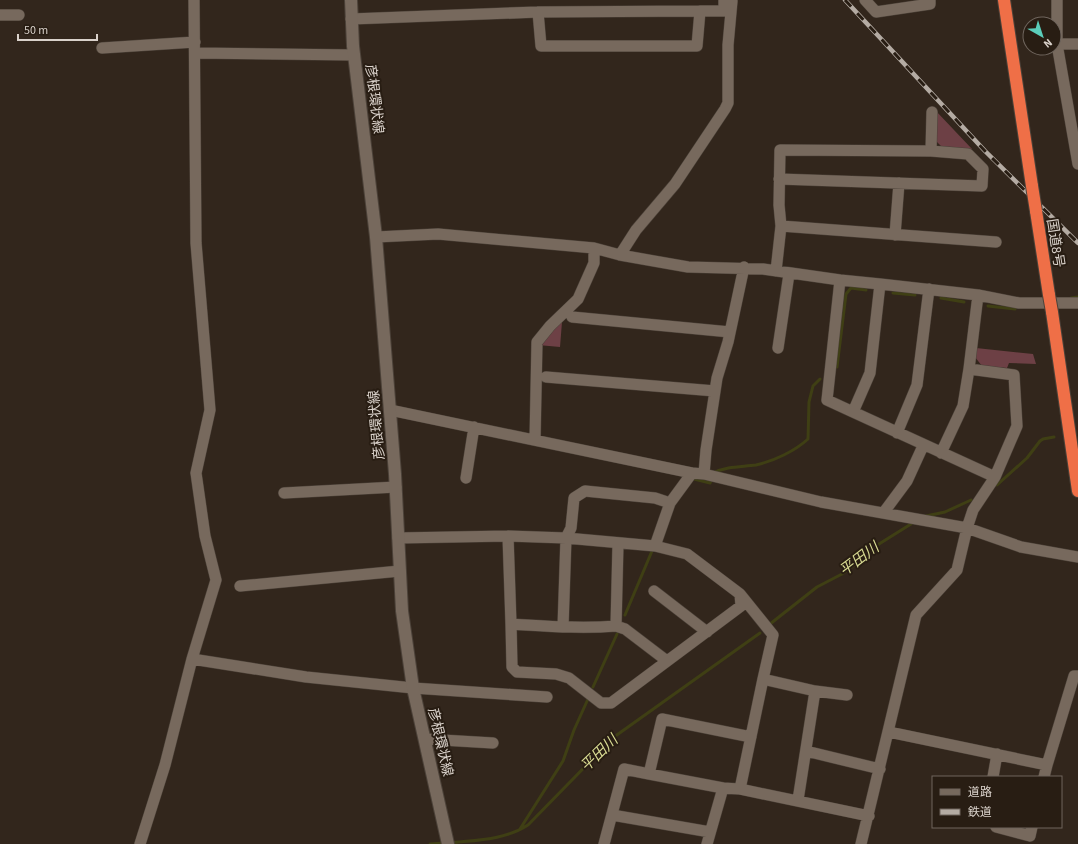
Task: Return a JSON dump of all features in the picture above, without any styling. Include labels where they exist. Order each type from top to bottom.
[{"type":"highway","name":"国道8号","points":[[1004,0],[1078,490]]},
{"type":"main road","name":"彦根環状線","points":[[351,0],[354,55],[376,236],[396,487],[402,611],[413,688],[447,842]]},
{"type":"street","points":[[140,844],[165,765],[192,659],[216,580],[205,536],[196,473],[210,410],[196,243],[194,0]]},
{"type":"street","points":[[352,19],[538,12],[724,11],[724,0]]},
{"type":"street","points":[[620,256],[636,230],[675,184],[728,103],[728,45],[732,0]]},
{"type":"street","points":[[866,0],[876,12],[930,4],[930,0]]},
{"type":"street","points":[[1057,0],[1057,16]]},
{"type":"street","points":[[538,12],[541,46],[697,46],[700,11]]},
{"type":"street","points":[[0,16],[19,15]]},
{"type":"street","points":[[1062,44],[1078,44]]},
{"type":"street","points":[[102,48],[195,48],[354,55]]},
{"type":"street","points":[[1060,56],[1074,108],[1078,164]]},
{"type":"street","points":[[931,151],[932,112]]},
{"type":"street","points":[[776,271],[781,226],[779,205],[780,150],[931,151],[968,154],[983,169],[982,186],[780,179]]},
{"type":"street","points":[[896,235],[899,183]]},
{"type":"street","points":[[781,226],[996,242]]},
{"type":"street","points":[[376,236],[438,234],[594,248],[620,256],[688,267],[744,268],[776,271],[789,274],[929,289],[1019,304],[1078,303]]},
{"type":"street","points":[[535,440],[537,342],[550,326],[578,299],[594,263],[594,248]]},
{"type":"street","points":[[704,474],[715,391],[744,268]]},
{"type":"street","points":[[778,348],[789,274]]},
{"type":"street","points":[[840,280],[826,400],[923,446],[995,477]]},
{"type":"street","points":[[853,412],[870,373],[880,284]]},
{"type":"street","points":[[897,433],[917,385],[929,289]]},
{"type":"street","points":[[941,453],[963,406],[978,296]]},
{"type":"street","points":[[572,317],[730,332]]},
{"type":"street","points":[[861,844],[869,816],[916,615],[957,570],[966,528],[973,510],[995,477],[1018,426],[1014,375],[969,370]]},
{"type":"street","points":[[546,377],[715,391]]},
{"type":"street","points":[[390,410],[692,474],[704,474],[821,502],[884,512],[966,528],[1021,547],[1078,557]]},
{"type":"street","points":[[466,478],[474,427]]},
{"type":"street","points":[[884,512],[907,481],[923,446]]},
{"type":"street","points":[[655,546],[670,503],[692,474]]},
{"type":"street","points":[[284,493],[396,487]]},
{"type":"street","points":[[564,627],[566,538],[571,528],[574,498],[584,491],[655,498],[670,503]]},
{"type":"street","points":[[508,536],[512,667],[517,672],[556,674],[569,678],[601,703],[611,703],[739,609],[742,603],[740,594]]},
{"type":"street","points":[[398,538],[508,536],[566,538],[618,544],[655,546],[687,554],[740,594],[773,635],[740,789]]},
{"type":"street","points":[[616,626],[618,544]]},
{"type":"street","points":[[240,586],[400,571]]},
{"type":"street","points":[[654,591],[707,632]]},
{"type":"street","points":[[511,624],[587,628],[616,626],[625,629],[667,661]]},
{"type":"street","points":[[192,659],[306,676],[413,688],[547,697]]},
{"type":"street","points":[[1044,776],[1074,676],[1078,676]]},
{"type":"street","points":[[763,679],[815,691],[847,695]]},
{"type":"street","points":[[798,800],[815,691]]},
{"type":"street","points":[[649,774],[662,719],[751,737]]},
{"type":"street","points":[[889,732],[1047,765]]},
{"type":"street","points":[[425,739],[493,743]]},
{"type":"street","points":[[806,751],[880,769]]},
{"type":"street","points":[[993,776],[997,754]]},
{"type":"street","points":[[604,844],[624,769],[723,788],[740,789],[798,800],[869,816]]},
{"type":"street","points":[[707,844],[723,788]]},
{"type":"street","points":[[612,815],[710,832]]},
{"type":"street","points":[[1000,828],[1030,836]]},
{"type":"shaded area","points":[[936,111],[972,149],[943,148],[936,141]]},
{"type":"shaded area","points":[[562,322],[560,347],[538,345]]},
{"type":"shaded area","points":[[976,348],[1033,354],[1036,364],[1009,363],[1007,368],[982,366],[975,357]]},
{"type":"waterway","points":[[837,367],[846,294],[851,288],[866,290]]},
{"type":"waterway","points":[[893,293],[915,295]]},
{"type":"waterway","points":[[1071,298],[1078,297]]},
{"type":"waterway","points":[[941,298],[964,302]]},
{"type":"waterway","points":[[988,306],[1015,309]]},
{"type":"waterway","points":[[713,473],[729,468],[756,465],[770,461],[791,451],[808,439],[809,402],[813,386],[820,379]]},
{"type":"waterway","name":"平田川","points":[[997,485],[1027,458],[1040,441],[1054,437]]},
{"type":"waterway","points":[[694,479],[710,483],[711,481]]},
{"type":"waterway","name":"平田川","points":[[926,516],[945,512],[971,500]]},
{"type":"waterway","name":"平田川","points":[[770,624],[817,587],[842,574],[879,544],[911,524]]},
{"type":"waterway","points":[[625,615],[652,551]]},
{"type":"waterway","name":"平田川","points":[[450,843],[480,840],[510,834],[528,825],[614,737],[760,633]]},
{"type":"waterway","points":[[593,687],[617,634]]},
{"type":"waterway","points":[[520,829],[563,761],[574,730],[588,699]]},
{"type":"waterway","name":"平田川","points":[[430,844],[444,843]]},
{"type":"railway","points":[[845,0],[985,151],[1078,243]]}]
